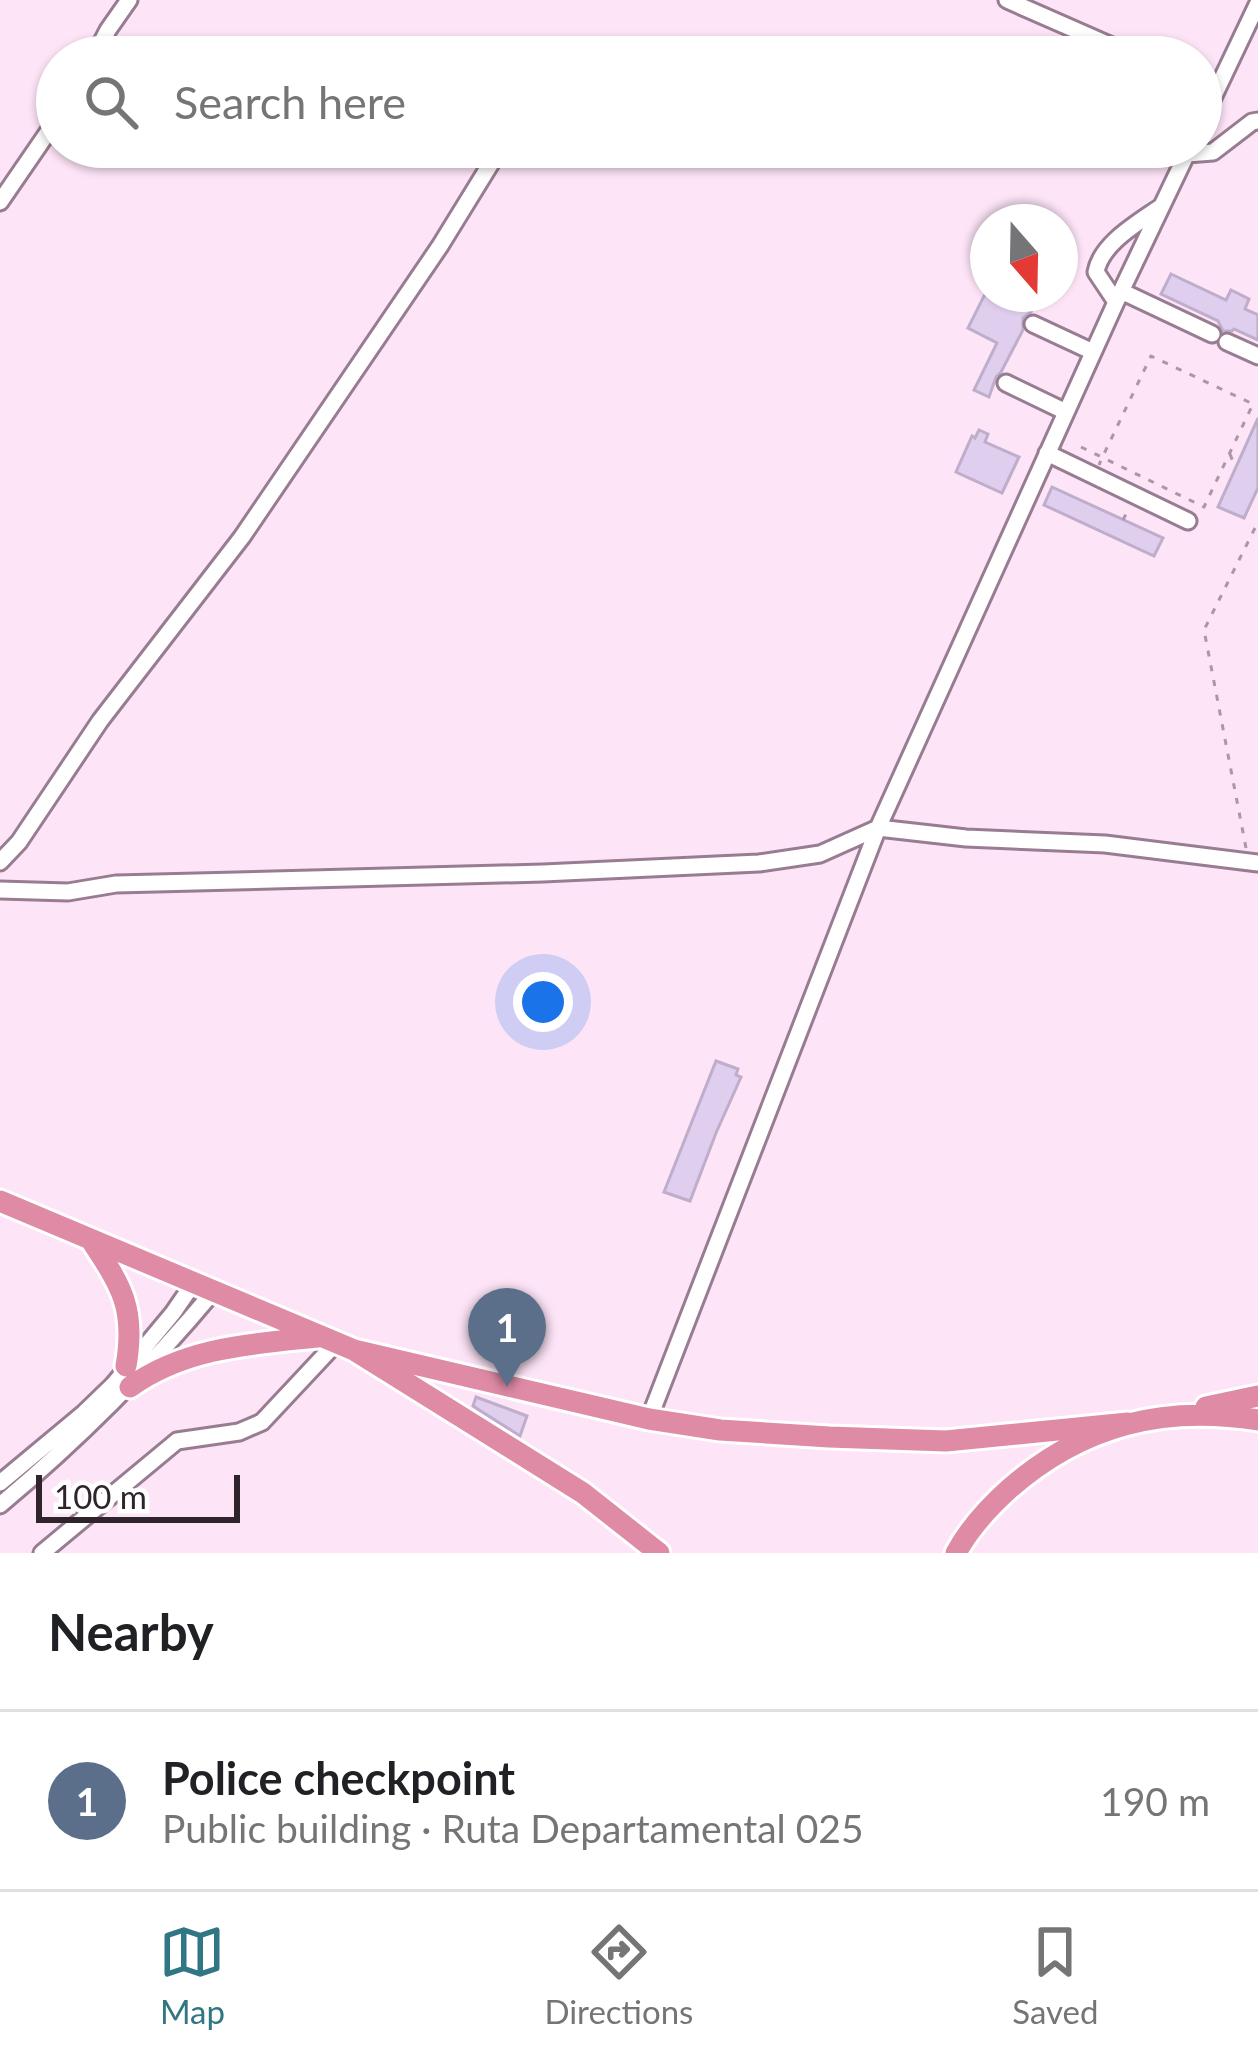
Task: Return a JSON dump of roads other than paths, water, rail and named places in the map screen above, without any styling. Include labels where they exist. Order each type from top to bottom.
[{"type":"highway","points":[[0,1202],[337,1343],[649,1419],[720,1430],[946,1441],[1127,1423],[1258,1396]]},
{"type":"highway","points":[[91,1240],[112,1272],[130,1316],[128,1377],[220,1348],[337,1343],[583,1493],[659,1553]]},
{"type":"highway","points":[[1170,1415],[1220,1414],[1258,1420]]},
{"type":"highway","points":[[956,1553],[994,1502],[1033,1468],[1078,1441],[1127,1423]]},
{"type":"street","points":[[104,36],[129,0]]},
{"type":"street","points":[[1007,0],[1089,36]]},
{"type":"street","points":[[1222,65],[1258,3]]},
{"type":"street","points":[[1222,145],[1258,122]]},
{"type":"street","points":[[0,202],[36,150]]},
{"type":"street","points":[[0,862],[19,842],[100,721],[242,536],[488,168]]},
{"type":"street","points":[[649,1419],[878,828],[1179,168]]},
{"type":"street","points":[[1161,206],[1098,259],[1096,272],[1119,296],[1258,356]]},
{"type":"street","points":[[1034,324],[1093,352]]},
{"type":"street","points":[[1006,383],[1066,412]]},
{"type":"street","points":[[1048,453],[1187,521]]},
{"type":"street","points":[[0,890],[68,892],[116,884],[703,867],[820,854],[878,828],[966,838],[1106,844],[1253,862]]},
{"type":"street","points":[[0,1505],[79,1438],[173,1313],[203,1288]]},
{"type":"street","points":[[42,1553],[177,1441],[239,1432],[262,1422],[337,1343]]},
{"type":"street","points":[[0,1483],[112,1385],[128,1377]]},
{"type":"place","name":"Police checkpoint","points":[[507,1387]]}]
